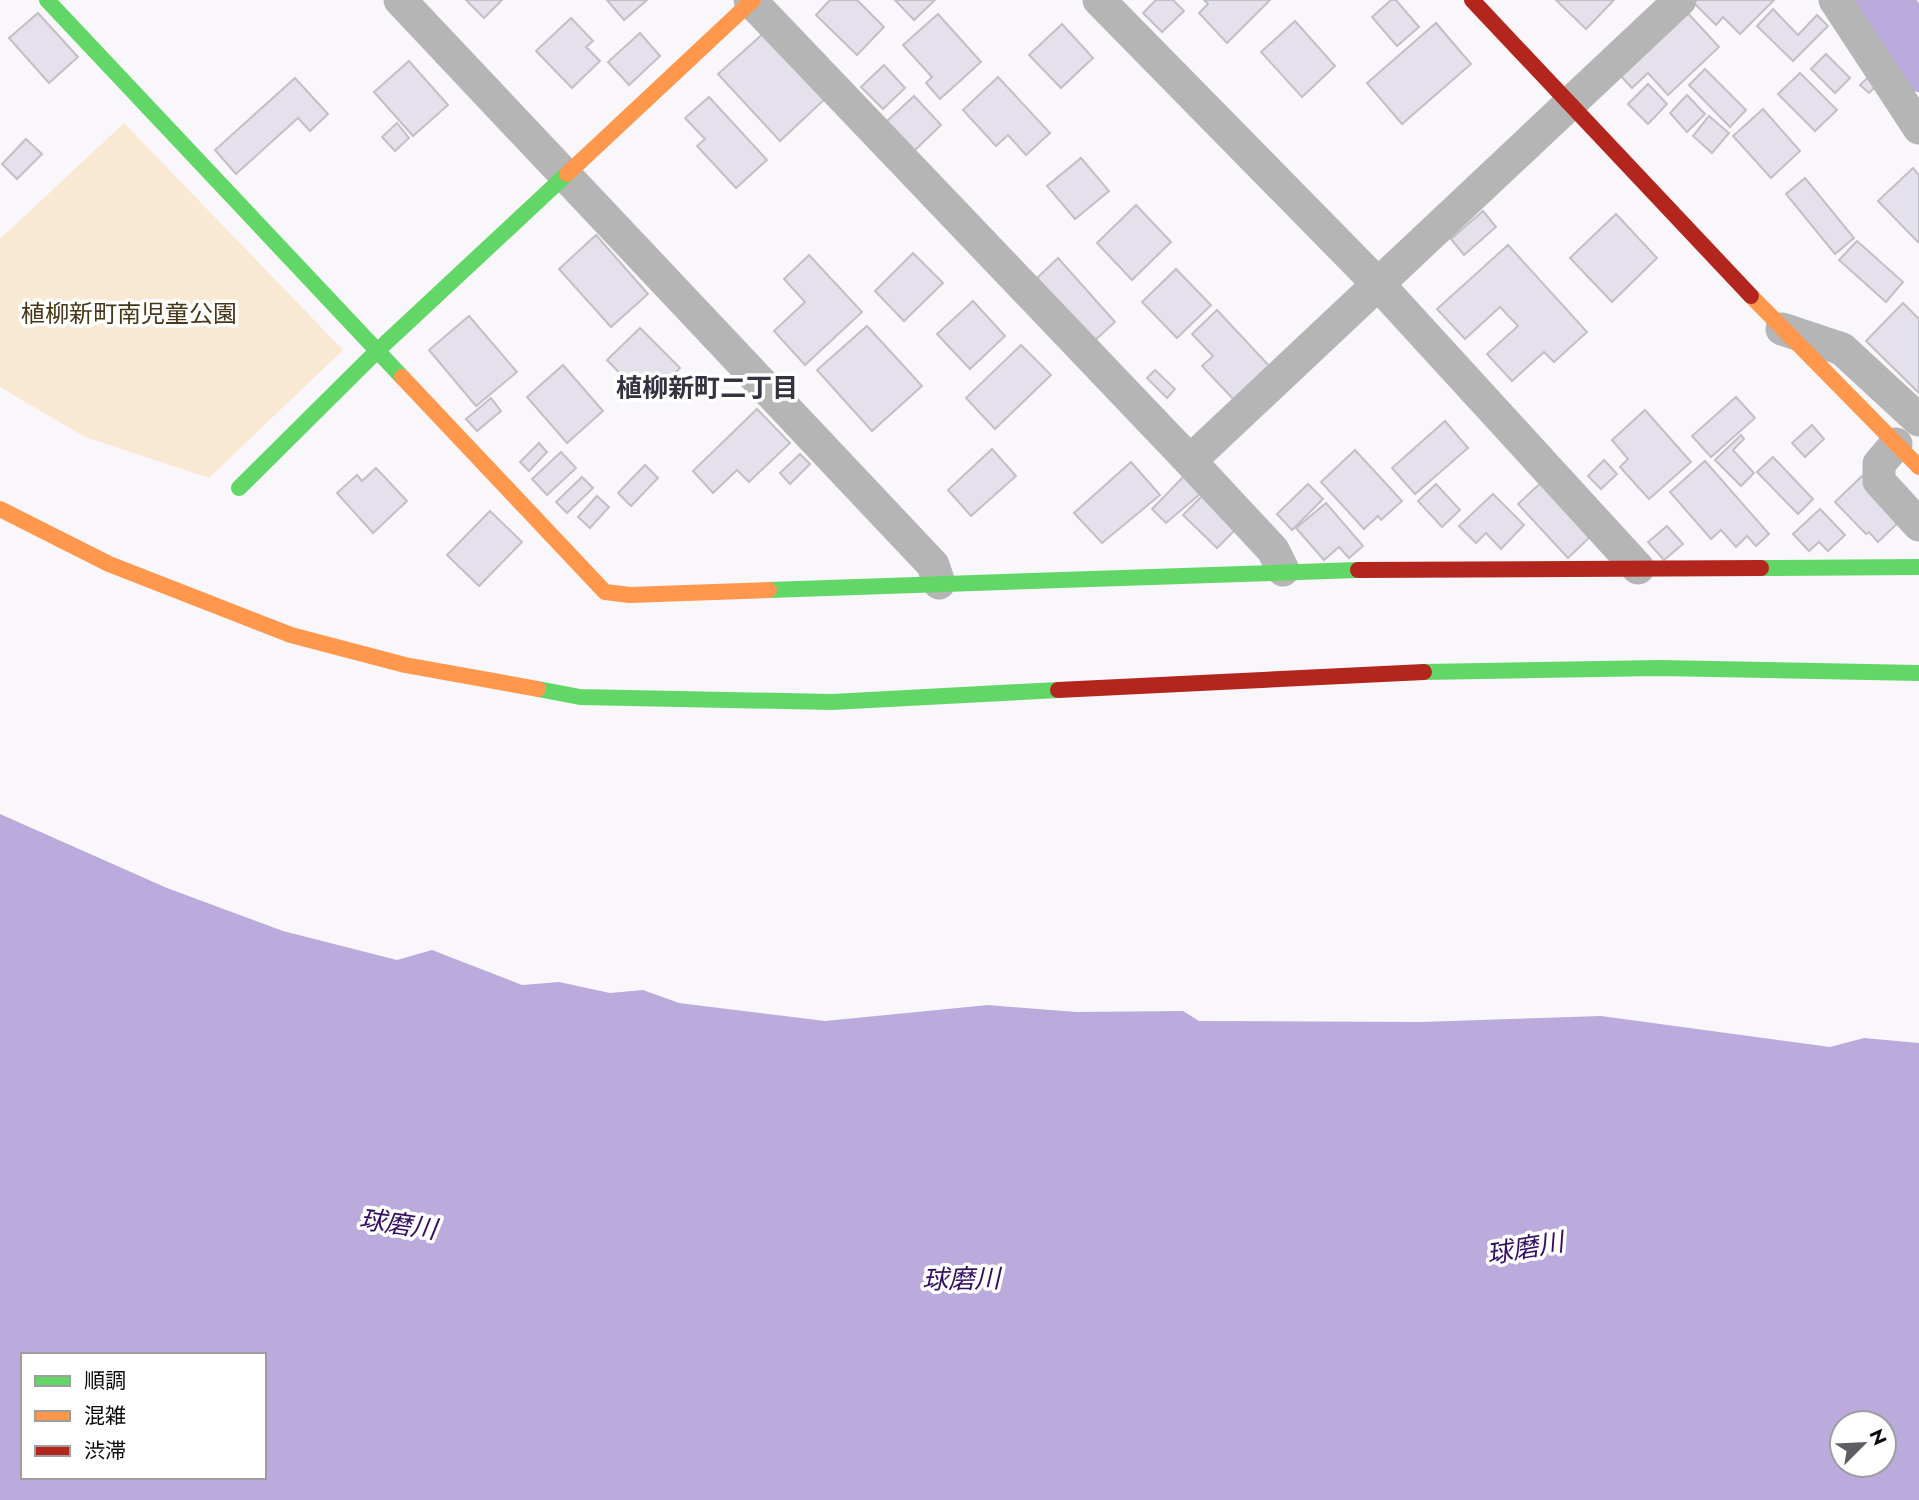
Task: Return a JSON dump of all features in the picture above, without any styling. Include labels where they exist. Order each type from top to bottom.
[{"type":"street","points":[[47,0],[605,592],[631,595],[1283,570],[1919,567]]},
{"type":"street","points":[[400,0],[933,565],[939,583]]},
{"type":"street","points":[[239,488],[376,352],[752,0],[1273,550],[1283,570]]},
{"type":"street","points":[[1099,0],[1378,284],[1638,568]]},
{"type":"street","points":[[1472,0],[1782,329],[1919,467]]},
{"type":"street","points":[[1190,461],[1680,0]]},
{"type":"street","points":[[1835,0],[1919,128]]},
{"type":"street","points":[[1782,329],[1842,349],[1919,420]]},
{"type":"street","points":[[1896,444],[1879,464],[1879,481],[1919,525]]},
{"type":"street","points":[[0,509],[109,565],[291,635],[405,666],[580,696],[832,702],[1404,672],[1659,668],[1919,673]]},
{"type":"green space","name":"植柳新町南児童公園","points":[[124,123],[343,350],[209,478],[85,437],[0,387],[0,239]]},
{"type":"water","name":"球磨川","points":[[0,814],[167,888],[283,931],[397,960],[432,950],[522,985],[559,982],[610,993],[643,990],[679,1003],[825,1021],[988,1005],[1076,1012],[1183,1011],[1199,1021],[1420,1022],[1601,1016],[1830,1047],[1864,1038],[1919,1043],[1919,1500],[0,1500]]},
{"type":"building","points":[[466,0],[502,0],[484,18]]},
{"type":"building","points":[[607,0],[647,0],[624,20]]},
{"type":"building","points":[[830,0],[857,0],[884,27],[857,55],[816,15]]},
{"type":"building","points":[[895,0],[935,0],[914,20]]},
{"type":"building","points":[[1156,0],[1173,0],[1184,11],[1162,32],[1143,13]]},
{"type":"building","points":[[1204,0],[1270,0],[1227,43],[1199,13],[1208,4]]},
{"type":"building","points":[[1391,0],[1396,0],[1419,27],[1397,46],[1372,17]]},
{"type":"building","points":[[1556,0],[1614,0],[1586,29]]},
{"type":"building","points":[[1696,0],[1774,0],[1740,34],[1723,17],[1716,25],[1694,3]]},
{"type":"building","points":[[1773,9],[1798,35],[1817,15],[1828,26],[1793,61],[1757,26]]},
{"type":"building","points":[[1685,10],[1719,47],[1668,95],[1648,73],[1632,88],[1618,73]]},
{"type":"building","points":[[38,13],[78,57],[49,83],[9,38]]},
{"type":"building","points":[[938,14],[981,62],[940,99],[926,83],[932,77],[903,45]]},
{"type":"building","points":[[571,18],[593,41],[586,47],[600,61],[572,88],[536,51]]},
{"type":"building","points":[[1295,21],[1335,66],[1302,97],[1261,52]]},
{"type":"building","points":[[1436,23],[1471,64],[1402,124],[1367,83]]},
{"type":"building","points":[[1062,24],[1093,58],[1061,88],[1029,55]]},
{"type":"building","points":[[765,32],[826,98],[780,141],[718,74]]},
{"type":"building","points":[[640,33],[660,56],[629,85],[608,62]]},
{"type":"building","points":[[1826,54],[1850,78],[1835,93],[1811,69]]},
{"type":"building","points":[[409,61],[448,105],[413,136],[374,92]]},
{"type":"building","points":[[884,65],[905,88],[883,109],[861,87]]},
{"type":"building","points":[[1705,69],[1746,110],[1730,127],[1689,85]]},
{"type":"building","points":[[1874,72],[1882,80],[1869,93],[1860,85]]},
{"type":"building","points":[[1800,73],[1837,110],[1815,131],[1778,94]]},
{"type":"building","points":[[998,77],[1050,133],[1026,155],[1008,135],[996,146],[963,110]]},
{"type":"building","points":[[295,78],[328,114],[310,131],[298,118],[236,174],[215,150]]},
{"type":"building","points":[[1648,84],[1667,104],[1648,124],[1628,104]]},
{"type":"building","points":[[1687,95],[1705,114],[1687,132],[1670,113]]},
{"type":"building","points":[[914,96],[941,125],[914,151],[886,122]]},
{"type":"building","points":[[709,97],[767,160],[736,188],[697,146],[705,139],[685,118]]},
{"type":"building","points":[[1763,109],[1800,151],[1771,178],[1733,136]]},
{"type":"building","points":[[1709,116],[1729,133],[1712,153],[1693,136]]},
{"type":"building","points":[[397,123],[409,138],[395,151],[382,137]]},
{"type":"building","points":[[26,139],[42,154],[17,179],[2,164]]},
{"type":"building","points":[[1081,158],[1109,191],[1075,219],[1047,186]]},
{"type":"building","points":[[1913,168],[1919,175],[1919,243],[1878,201]]},
{"type":"building","points":[[1805,178],[1854,238],[1835,254],[1786,194]]},
{"type":"building","points":[[1136,205],[1171,242],[1132,280],[1097,243]]},
{"type":"building","points":[[1483,211],[1496,227],[1464,255],[1451,239]]},
{"type":"building","points":[[1616,214],[1657,258],[1612,302],[1570,258]]},
{"type":"building","points":[[596,235],[648,294],[611,327],[559,269]]},
{"type":"building","points":[[1857,241],[1903,282],[1886,302],[1839,260]]},
{"type":"building","points":[[1508,245],[1587,332],[1554,362],[1544,352],[1512,381],[1487,354],[1518,326],[1500,307],[1465,339],[1437,309]]},
{"type":"building","points":[[913,253],[943,283],[904,321],[875,291]]},
{"type":"building","points":[[809,255],[862,312],[805,365],[774,331],[805,302],[784,279]]},
{"type":"building","points":[[1058,258],[1115,322],[1094,341],[1037,278]]},
{"type":"building","points":[[1176,269],[1211,305],[1177,338],[1142,302]]},
{"type":"building","points":[[973,301],[1005,336],[970,369],[937,334]]},
{"type":"building","points":[[1903,303],[1919,319],[1919,393],[1866,341]]},
{"type":"building","points":[[1217,310],[1273,370],[1237,403],[1202,366],[1213,356],[1192,334]]},
{"type":"building","points":[[469,316],[517,372],[476,406],[429,350]]},
{"type":"building","points":[[867,326],[922,386],[872,431],[817,370]]},
{"type":"building","points":[[640,328],[680,368],[647,401],[607,360]]},
{"type":"building","points":[[1021,345],[1051,375],[995,429],[966,398]]},
{"type":"building","points":[[563,365],[603,411],[567,443],[527,397]]},
{"type":"building","points":[[1155,370],[1175,389],[1167,398],[1147,378]]},
{"type":"building","points":[[1736,397],[1755,418],[1711,457],[1692,436]]},
{"type":"building","points":[[491,398],[501,411],[477,431],[466,419]]},
{"type":"building","points":[[757,409],[790,443],[749,482],[737,470],[713,493],[693,471]]},
{"type":"building","points":[[1645,410],[1691,462],[1649,499],[1620,467],[1628,459],[1612,440]]},
{"type":"building","points":[[1445,421],[1468,448],[1415,494],[1392,468]]},
{"type":"building","points":[[1812,425],[1824,439],[1805,457],[1792,443]]},
{"type":"building","points":[[1741,435],[1744,439],[1733,450],[1754,473],[1741,486],[1715,460]]},
{"type":"building","points":[[539,443],[547,452],[529,471],[520,462]]},
{"type":"building","points":[[992,449],[1016,476],[971,516],[948,490]]},
{"type":"building","points":[[1355,450],[1402,501],[1381,520],[1378,516],[1364,529],[1321,482]]},
{"type":"building","points":[[561,452],[576,468],[547,495],[532,479]]},
{"type":"building","points":[[800,454],[810,464],[790,484],[780,473]]},
{"type":"building","points":[[1773,457],[1813,499],[1798,514],[1757,472]]},
{"type":"building","points":[[1604,460],[1617,474],[1601,489],[1588,476]]},
{"type":"building","points":[[1705,461],[1769,534],[1756,546],[1747,536],[1736,547],[1721,530],[1711,539],[1670,492]]},
{"type":"building","points":[[1131,462],[1160,495],[1102,543],[1074,513]]},
{"type":"building","points":[[645,465],[658,478],[631,506],[618,493]]},
{"type":"building","points":[[376,468],[407,501],[373,533],[337,493],[357,475],[362,481]]},
{"type":"building","points":[[1189,471],[1207,488],[1166,523],[1152,509]]},
{"type":"building","points":[[1862,476],[1903,518],[1878,542],[1869,532],[1866,534],[1835,502]]},
{"type":"building","points":[[582,477],[593,488],[567,513],[556,502]]},
{"type":"building","points":[[1543,481],[1593,534],[1568,558],[1518,504]]},
{"type":"building","points":[[1308,484],[1323,499],[1292,530],[1277,514]]},
{"type":"building","points":[[1436,484],[1460,510],[1442,527],[1418,501]]},
{"type":"building","points":[[1205,493],[1238,527],[1217,548],[1183,515]]},
{"type":"building","points":[[1493,494],[1524,525],[1501,549],[1486,533],[1476,543],[1459,526]]},
{"type":"building","points":[[597,496],[609,507],[590,528],[578,517]]},
{"type":"building","points":[[1326,503],[1363,546],[1349,558],[1339,547],[1324,560],[1296,528]]},
{"type":"building","points":[[1820,509],[1845,535],[1828,551],[1819,542],[1809,551],[1793,534]]},
{"type":"building","points":[[490,511],[522,542],[479,586],[447,555]]},
{"type":"building","points":[[1667,526],[1683,544],[1664,560],[1648,542]]},
{"type":"waterway","points":[[1882,0],[1919,62]]},
{"type":"traffic: fast","points":[[47,0],[402,377]]},
{"type":"traffic: fast","points":[[239,488],[376,352],[567,174]]},
{"type":"traffic: fast","points":[[1761,568],[1919,567]]},
{"type":"traffic: fast","points":[[769,590],[1358,570]]},
{"type":"traffic: fast","points":[[1424,672],[1659,668],[1919,673]]},
{"type":"traffic: fast","points":[[538,689],[580,697],[832,702],[1058,690]]},
{"type":"traffic: slow","points":[[567,174],[753,0]]},
{"type":"traffic: slow","points":[[1751,296],[1919,467]]},
{"type":"traffic: slow","points":[[402,377],[605,592],[630,595],[769,590]]},
{"type":"traffic: slow","points":[[0,509],[109,564],[291,635],[405,665],[538,689]]},
{"type":"traffic: jam","points":[[1472,0],[1751,296]]},
{"type":"traffic: jam","points":[[1358,570],[1761,568]]},
{"type":"traffic: jam","points":[[1058,690],[1424,672]]},
{"type":"district","name":"植柳新町二丁目","points":[[707,388]]}]
